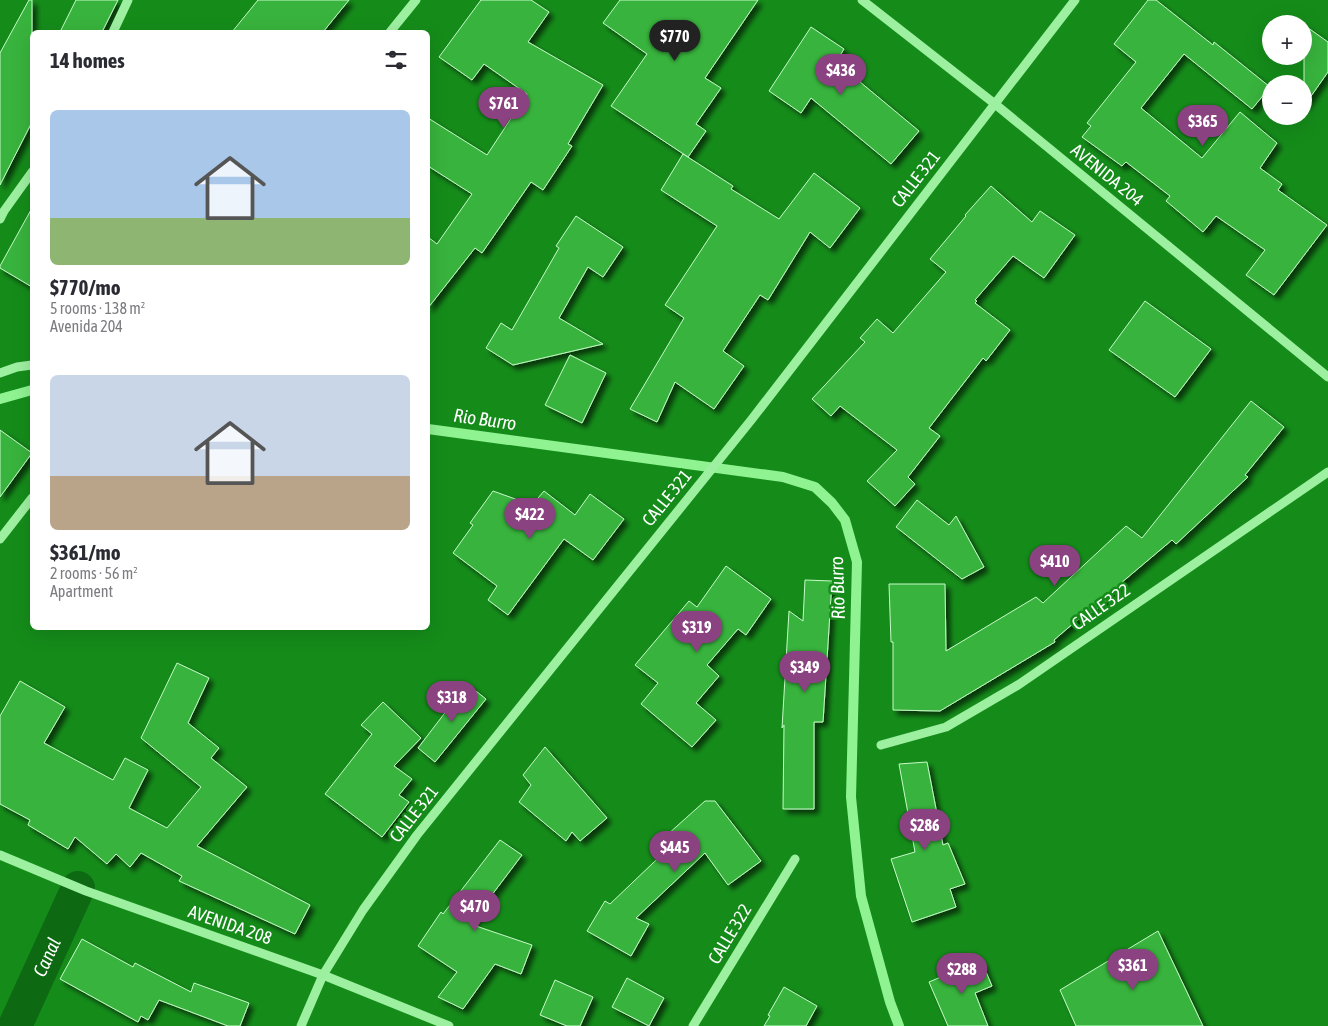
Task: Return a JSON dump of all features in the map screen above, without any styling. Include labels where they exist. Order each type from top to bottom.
[{"type":"street","points":[[114,30],[128,0]]},
{"type":"street","points":[[392,30],[416,0]]},
{"type":"street","name":"AVENIDA 204","points":[[862,0],[995,104],[1328,378]]},
{"type":"street","name":"CALLE 321","points":[[300,1026],[323,975],[363,910],[417,835],[752,419],[1075,0]]},
{"type":"street","points":[[0,220],[4,211],[30,175]]},
{"type":"street","points":[[0,373],[17,367],[30,365]]},
{"type":"street","name":"CALLE 322","points":[[881,745],[946,727],[1018,685],[1328,472]]},
{"type":"street","points":[[0,540],[30,501]]},
{"type":"street","name":"AVENIDA 208","points":[[0,855],[86,891],[323,975],[448,1026]]},
{"type":"street","name":"CALLE 322","points":[[693,1026],[795,859]]},
{"type":"building","points":[[29,0],[32,0],[32,30],[30,30],[30,126],[0,185],[0,53]]},
{"type":"building","points":[[76,0],[118,0],[103,30],[61,30]]},
{"type":"building","points":[[258,0],[349,0],[325,30],[234,30]]},
{"type":"building","points":[[481,0],[531,0],[549,12],[528,42],[603,85],[568,144],[572,146],[543,190],[531,182],[482,253],[475,248],[430,305],[430,239],[437,244],[472,194],[430,167],[430,119],[487,155],[527,94],[484,64],[472,80],[439,57]]},
{"type":"building","points":[[620,0],[758,0],[705,78],[721,88],[696,124],[706,131],[688,157],[611,106],[647,54],[603,23]]},
{"type":"building","points":[[1148,0],[1156,0],[1213,45],[1214,42],[1262,81],[1262,97],[1252,109],[1184,54],[1141,108],[1202,158],[1240,112],[1277,143],[1260,168],[1282,184],[1278,190],[1327,225],[1274,295],[1246,275],[1265,250],[1216,216],[1203,232],[1166,201],[1170,196],[1126,162],[1122,166],[1082,137],[1091,126],[1087,123],[1136,62],[1114,44]]},
{"type":"building","points":[[811,27],[844,49],[836,62],[919,131],[891,164],[811,98],[801,113],[769,91]]},
{"type":"building","points":[[1312,31],[1328,42],[1328,72],[1312,95],[1312,75],[1304,75],[1304,65],[1312,65]]},
{"type":"building","points":[[683,154],[733,186],[731,189],[779,219],[814,173],[860,208],[830,248],[810,232],[768,300],[760,295],[723,351],[744,366],[714,409],[675,382],[657,422],[630,409],[684,318],[665,305],[717,226],[661,190]]},
{"type":"building","points":[[991,186],[1032,222],[1040,211],[1075,235],[1044,278],[1013,256],[975,300],[977,301],[975,303],[1010,330],[986,361],[983,358],[929,428],[940,436],[908,477],[915,484],[895,506],[867,481],[897,450],[840,406],[831,416],[812,399],[865,342],[860,338],[877,319],[893,333],[946,272],[930,259]]},
{"type":"building","points":[[30,212],[30,286],[0,268]]},
{"type":"building","points":[[576,216],[623,247],[603,277],[588,267],[559,318],[603,344],[513,365],[486,348],[501,323],[512,330],[559,248],[556,246]]},
{"type":"building","points":[[1145,301],[1211,349],[1175,397],[1109,350]]},
{"type":"building","points":[[570,355],[606,373],[582,423],[545,405]]},
{"type":"building","points":[[1251,401],[1284,427],[1245,475],[1248,477],[1176,544],[1172,540],[1108,594],[1111,598],[1091,613],[1089,610],[1054,640],[1055,642],[940,711],[893,710],[893,642],[891,642],[889,584],[945,584],[946,651],[1036,597],[1043,603],[1126,526],[1142,538]]},
{"type":"building","points":[[0,430],[30,452],[30,456],[0,497]]},
{"type":"building","points":[[493,491],[532,505],[544,491],[575,515],[590,494],[624,519],[593,560],[564,539],[508,615],[488,600],[497,586],[453,553],[473,525],[470,523]]},
{"type":"building","points":[[917,500],[949,525],[956,516],[984,567],[962,579],[896,527]]},
{"type":"building","points":[[726,566],[771,599],[746,635],[738,629],[707,665],[719,676],[696,703],[716,720],[692,747],[641,704],[658,683],[635,665],[689,601],[697,607]]},
{"type":"building","points":[[805,580],[832,581],[823,722],[814,722],[814,809],[783,809],[784,725],[782,728],[789,611],[803,621]]},
{"type":"building","points":[[177,663],[209,678],[188,723],[219,748],[211,758],[247,787],[197,846],[310,905],[295,934],[179,881],[182,876],[141,853],[130,867],[116,854],[107,864],[75,837],[68,849],[28,825],[30,820],[0,804],[0,716],[20,681],[65,707],[44,743],[113,780],[125,758],[148,770],[129,808],[167,828],[201,787],[141,738]]},
{"type":"building","points":[[467,684],[486,699],[435,762],[418,748]]},
{"type":"building","points":[[383,702],[421,738],[394,766],[412,779],[399,795],[409,802],[382,837],[325,794],[372,734],[361,725]]},
{"type":"building","points":[[545,747],[607,818],[580,841],[572,832],[566,841],[519,802],[531,785],[523,775]]},
{"type":"building","points":[[927,762],[943,845],[948,843],[965,884],[950,889],[956,907],[912,922],[891,859],[915,852],[899,764]]},
{"type":"building","points":[[705,801],[715,801],[761,861],[728,885],[705,853],[636,918],[649,924],[631,956],[587,931],[605,901],[610,904],[674,843],[667,835]]},
{"type":"building","points":[[500,840],[522,855],[470,924],[532,945],[521,974],[495,964],[463,1009],[438,997],[457,972],[418,946],[441,912],[443,914]]},
{"type":"building","points":[[1158,931],[1203,1026],[1076,1026],[1060,990]]},
{"type":"building","points":[[82,939],[133,967],[135,963],[191,992],[194,983],[249,1003],[240,1026],[228,1026],[159,1000],[148,1020],[141,1016],[138,1022],[60,979]]},
{"type":"building","points":[[981,960],[992,986],[975,993],[988,1026],[948,1026],[929,982]]},
{"type":"building","points":[[627,978],[664,998],[649,1026],[612,1007]]},
{"type":"building","points":[[555,980],[593,997],[580,1026],[567,1026],[540,1015]]},
{"type":"building","points":[[784,987],[817,1006],[806,1026],[764,1026]]},
{"type":"waterway","name":"Rio Burro","points":[[0,399],[30,391]]},
{"type":"waterway","name":"Rio Burro","points":[[430,429],[783,477],[815,487],[832,503],[845,520],[857,562],[851,797],[861,896],[890,1002],[899,1026]]},
{"type":"waterway","name":"Canal","points":[[15,1026],[78,888]]}]
